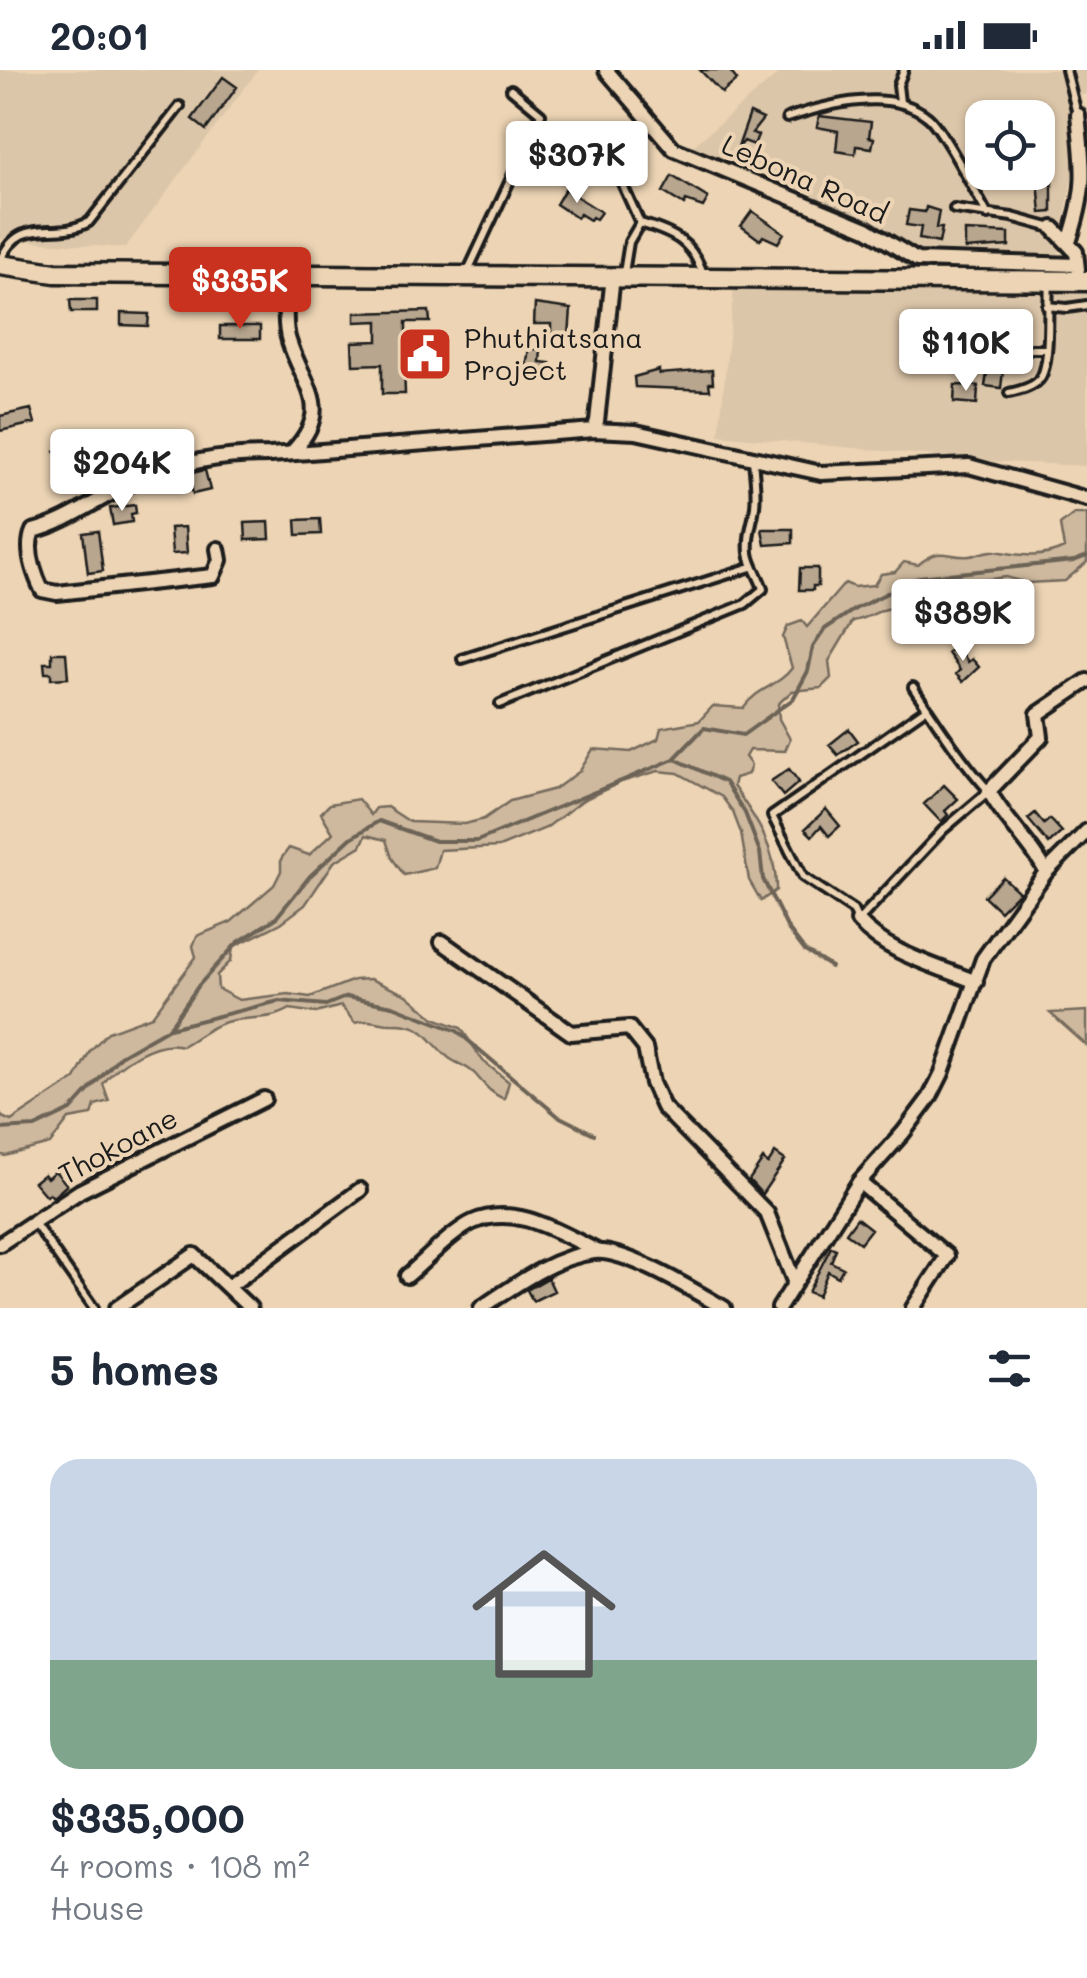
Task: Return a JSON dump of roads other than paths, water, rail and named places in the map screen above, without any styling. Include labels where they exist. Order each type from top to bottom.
[{"type":"main road","points":[[0,263],[55,273],[288,276],[1049,281],[1081,276]]},
{"type":"street","name":"Lebona Road","points":[[606,70],[674,148],[867,229],[917,260],[1081,276]]},
{"type":"street","points":[[1069,242],[1083,208],[1086,183],[1078,115]]},
{"type":"street","points":[[1053,228],[1076,252],[1081,276]]},
{"type":"street","points":[[288,276],[287,338],[312,391],[315,414],[308,435],[293,452]]},
{"type":"street","points":[[594,430],[618,276]]},
{"type":"street","points":[[218,549],[220,560],[213,576],[57,593],[42,590],[29,540],[32,531],[50,526],[129,484],[180,465],[223,455],[594,430],[636,432],[821,473],[969,466],[1087,499]]},
{"type":"street","points":[[1046,872],[990,791],[1041,737],[1038,714],[1087,681]]},
{"type":"street","points":[[779,1308],[860,1182],[930,1097],[983,960],[1046,872],[1087,831]]},
{"type":"street","points":[[858,921],[867,931],[907,954],[976,982]]},
{"type":"street","points":[[442,942],[571,1033],[629,1028],[645,1048],[662,1108],[767,1213],[794,1280]]},
{"type":"street","name":"Thokoane","points":[[0,1244],[80,1191],[264,1100]]},
{"type":"street","points":[[860,1182],[946,1256],[913,1308]]},
{"type":"street","points":[[228,1287],[360,1190]]},
{"type":"street","points":[[407,1276],[471,1222],[500,1216],[537,1221],[597,1251],[644,1265],[724,1308]]},
{"type":"street","points":[[481,1308],[549,1267],[597,1251]]},
{"type":"street","points":[[116,1308],[194,1255],[250,1308]]},
{"type":"lane","points":[[900,102],[898,85],[904,70]]},
{"type":"lane","points":[[1066,70],[1078,115]]},
{"type":"lane","points":[[465,276],[541,114],[511,88]]},
{"type":"lane","points":[[787,118],[835,104],[900,102],[930,118],[988,216]]},
{"type":"lane","points":[[0,263],[6,246],[23,232],[78,228],[89,222],[180,106]]},
{"type":"lane","points":[[597,162],[621,181],[640,222],[671,232],[697,254],[704,277]]},
{"type":"lane","points":[[954,209],[1012,217],[1053,228]]},
{"type":"lane","points":[[618,276],[640,222]]},
{"type":"lane","points":[[1009,393],[1022,391],[1040,380],[1046,361],[1049,281]]},
{"type":"lane","points":[[1047,306],[1087,305]]},
{"type":"lane","points":[[1011,349],[1046,349]]},
{"type":"lane","points":[[500,704],[745,604],[763,589],[758,573],[751,567],[748,529],[755,511],[752,458]]},
{"type":"lane","points":[[462,659],[751,567]]},
{"type":"lane","points":[[858,921],[876,897],[943,830],[990,791],[962,761],[913,687]]},
{"type":"lane","points":[[858,921],[854,910],[803,877],[772,816],[927,708]]},
{"type":"lane","points":[[34,1224],[94,1308]]},
{"type":"waterway","points":[[0,1129],[35,1127],[71,1110],[120,1056],[169,1028],[199,985],[237,943],[276,918],[310,876],[351,838],[379,821],[435,841],[477,841],[674,759],[704,728],[743,735],[793,699],[808,671],[813,647],[825,629],[919,577],[1074,561],[1087,556]]},
{"type":"waterway","points":[[675,759],[725,782],[745,813],[760,852],[763,879],[788,929],[805,951],[831,967]]},
{"type":"waterway","points":[[170,1028],[279,1001],[326,1005],[346,997],[393,1006],[457,1031],[558,1116],[594,1134]]},
{"type":"place","name":"Phuthiatsana Project","points":[[425,354]]}]
